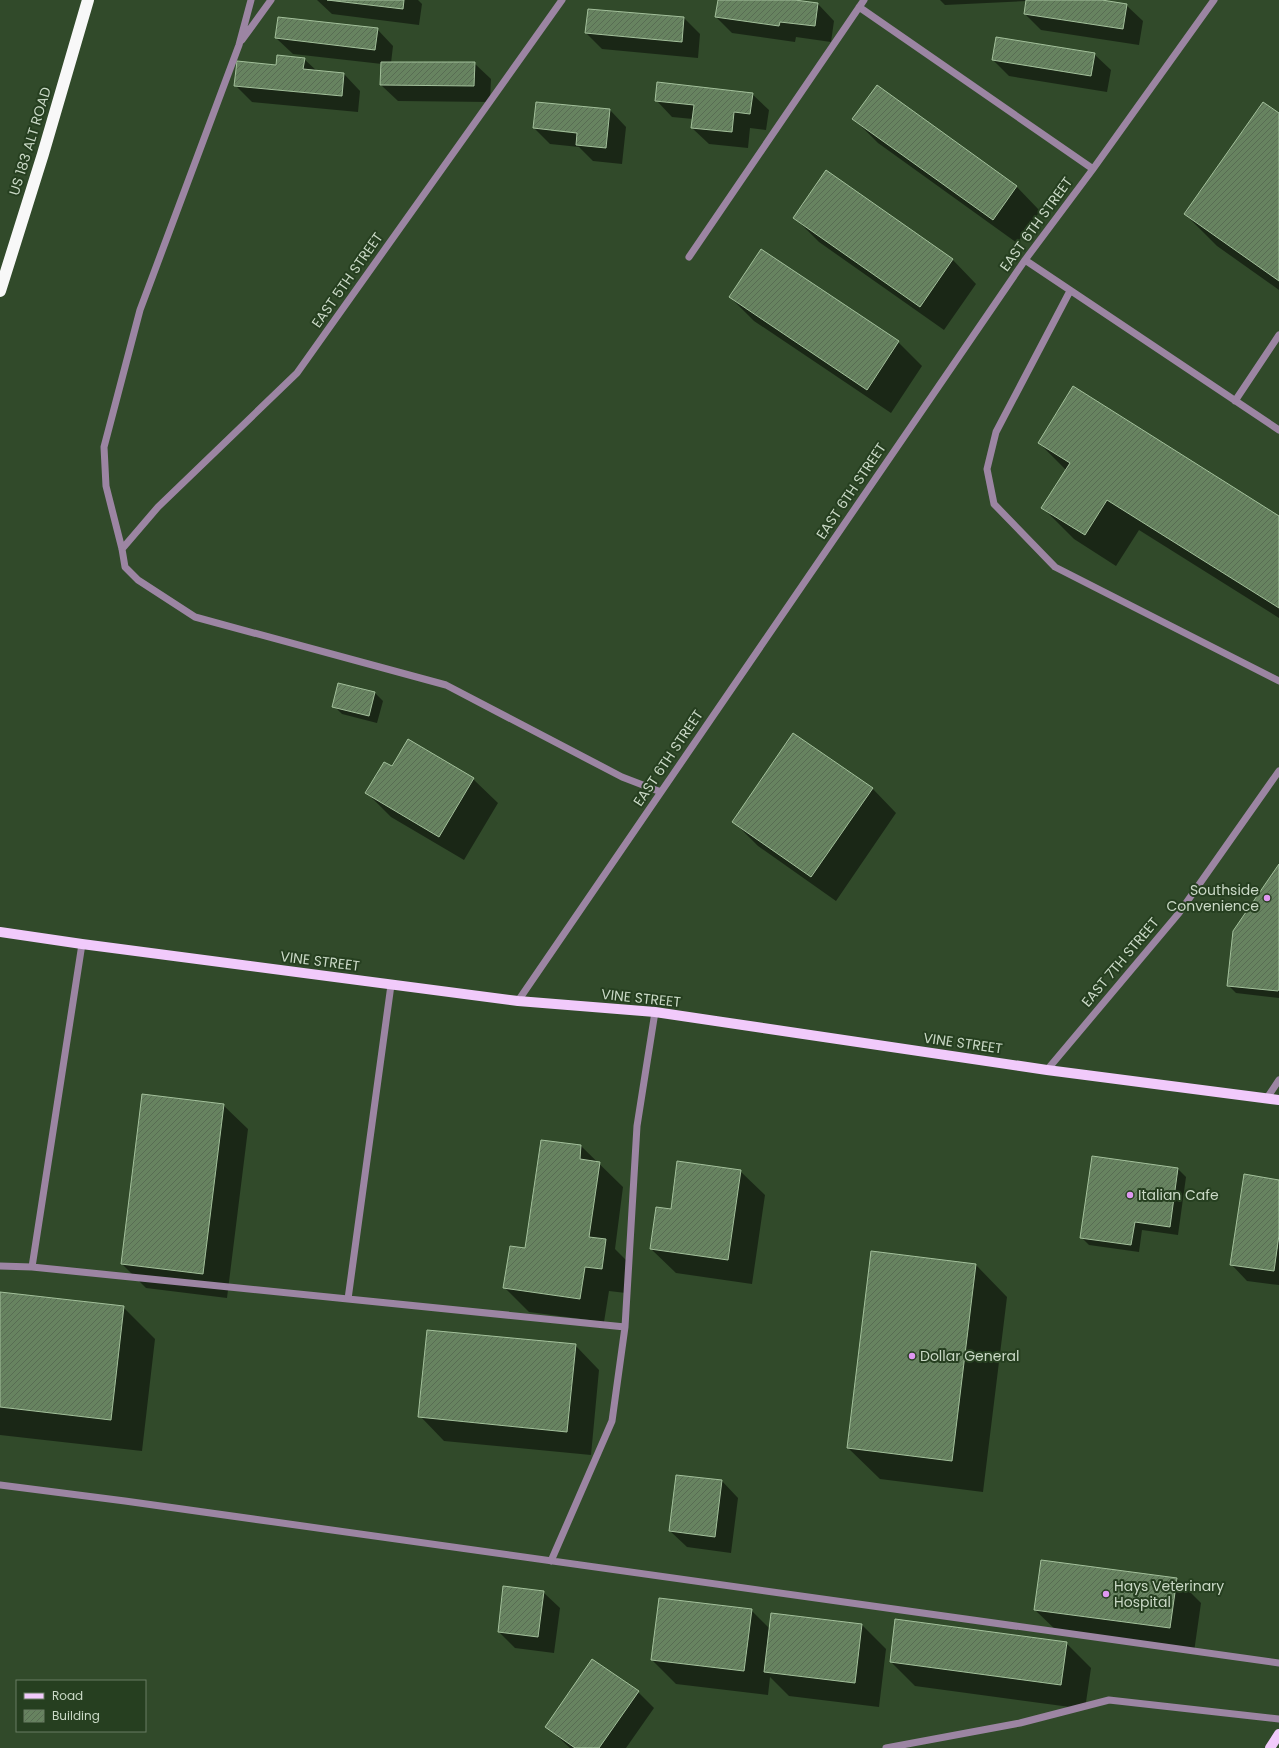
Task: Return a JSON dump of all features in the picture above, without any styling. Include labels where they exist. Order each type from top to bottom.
[{"type":"highway","name":"US 183 ALT ROAD","points":[[0,291],[43,154],[88,0]]},
{"type":"main road","name":"VINE STREET","points":[[0,932],[518,1001],[654,1012],[1047,1070],[1279,1100]]},
{"type":"main road","points":[[1270,1748],[1279,1734]]},
{"type":"street","points":[[251,0],[239,45],[140,310],[104,447],[106,486],[125,567],[138,580],[195,618],[446,685],[622,777],[661,792]]},
{"type":"street","points":[[239,45],[271,0]]},
{"type":"street","name":"EAST 5TH STREET","points":[[122,549],[158,506],[297,373],[562,0]]},
{"type":"street","points":[[689,257],[864,0]]},
{"type":"street","name":"EAST 6TH STREET","points":[[518,1001],[1025,260],[1093,169],[1214,0]]},
{"type":"street","points":[[859,7],[1093,169]]},
{"type":"street","points":[[1025,260],[1279,430]]},
{"type":"street","points":[[1070,291],[996,432],[987,469],[994,504],[1055,567],[1279,681]]},
{"type":"street","points":[[1234,401],[1279,335]]},
{"type":"street","name":"EAST 7TH STREET","points":[[1047,1070],[1179,913],[1279,771]]},
{"type":"street","points":[[32,1268],[82,944]]},
{"type":"street","points":[[348,1299],[391,985]]},
{"type":"street","points":[[551,1561],[612,1421],[625,1327],[637,1126],[654,1012]]},
{"type":"street","points":[[1267,1098],[1279,1080]]},
{"type":"street","points":[[0,1266],[625,1327]]},
{"type":"street","points":[[0,1485],[1279,1663]]},
{"type":"street","points":[[886,1748],[1020,1723],[1109,1700],[1279,1719]]},
{"type":"building","points":[[327,0],[404,0],[403,9]]},
{"type":"building","points":[[718,0],[795,0],[818,3],[815,26],[780,22],[779,26],[715,17]]},
{"type":"building","points":[[1026,0],[1102,0],[1127,4],[1123,29],[1024,14]]},
{"type":"building","points":[[588,9],[684,17],[682,42],[585,33]]},
{"type":"building","points":[[278,17],[378,28],[375,50],[275,38]]},
{"type":"building","points":[[996,37],[1095,53],[1091,76],[992,60]]},
{"type":"building","points":[[277,55],[305,58],[303,69],[344,73],[342,96],[234,86],[237,61],[276,65]]},
{"type":"building","points":[[381,62],[475,62],[474,86],[380,85]]},
{"type":"building","points":[[657,82],[753,93],[750,114],[734,112],[732,132],[691,128],[694,105],[655,101]]},
{"type":"building","points":[[877,85],[1017,186],[993,220],[852,119]]},
{"type":"building","points":[[536,102],[610,109],[606,148],[576,145],[577,133],[533,128]]},
{"type":"building","points":[[1263,102],[1279,113],[1279,281],[1184,214]]},
{"type":"building","points":[[826,170],[953,259],[920,307],[793,218]]},
{"type":"building","points":[[761,249],[899,341],[867,390],[729,297]]},
{"type":"building","points":[[1073,386],[1279,516],[1279,608],[1107,500],[1085,535],[1041,508],[1070,463],[1038,443]]},
{"type":"building","points":[[338,683],[375,692],[369,716],[332,707]]},
{"type":"building","points":[[793,733],[873,788],[811,877],[732,822]]},
{"type":"building","points":[[408,739],[474,778],[439,837],[365,793],[384,762],[392,766]]},
{"type":"building","name":"Southside Convenience","points":[[1279,864],[1279,989],[1278,991],[1227,986],[1233,931]]},
{"type":"building","points":[[142,1094],[224,1104],[203,1274],[121,1264]]},
{"type":"building","points":[[541,1140],[581,1145],[580,1159],[600,1162],[589,1237],[606,1239],[602,1269],[585,1267],[580,1299],[503,1288],[510,1246],[525,1248]]},
{"type":"building","name":"Italian Cafe","points":[[1092,1156],[1178,1168],[1170,1227],[1135,1222],[1131,1245],[1080,1238]]},
{"type":"building","points":[[677,1161],[741,1170],[728,1260],[650,1249],[656,1207],[671,1209]]},
{"type":"building","points":[[1244,1174],[1279,1180],[1279,1235],[1274,1271],[1230,1265]]},
{"type":"building","name":"Dollar General","points":[[871,1251],[976,1264],[952,1461],[847,1448]]},
{"type":"building","points":[[0,1292],[124,1306],[111,1420],[0,1407]]},
{"type":"building","points":[[427,1330],[576,1344],[567,1432],[418,1417]]},
{"type":"building","points":[[676,1475],[722,1480],[715,1537],[669,1531]]},
{"type":"building","name":"Hays Veterinary Hospital","points":[[1041,1560],[1177,1578],[1170,1628],[1034,1610]]},
{"type":"building","points":[[503,1586],[544,1591],[538,1637],[498,1632]]},
{"type":"building","points":[[659,1598],[752,1609],[744,1671],[651,1660]]},
{"type":"building","points":[[771,1613],[862,1624],[855,1683],[764,1672]]},
{"type":"building","points":[[895,1619],[1067,1642],[1061,1685],[890,1662]]},
{"type":"building","points":[[592,1659],[639,1691],[599,1748],[575,1748],[545,1727]]},
{"type":"place","name":"Southside Convenience","points":[[1267,898]]},
{"type":"place","name":"Italian Cafe","points":[[1130,1195]]},
{"type":"place","name":"Dollar General","points":[[912,1356]]},
{"type":"place","name":"Hays Veterinary Hospital","points":[[1106,1594]]}]
